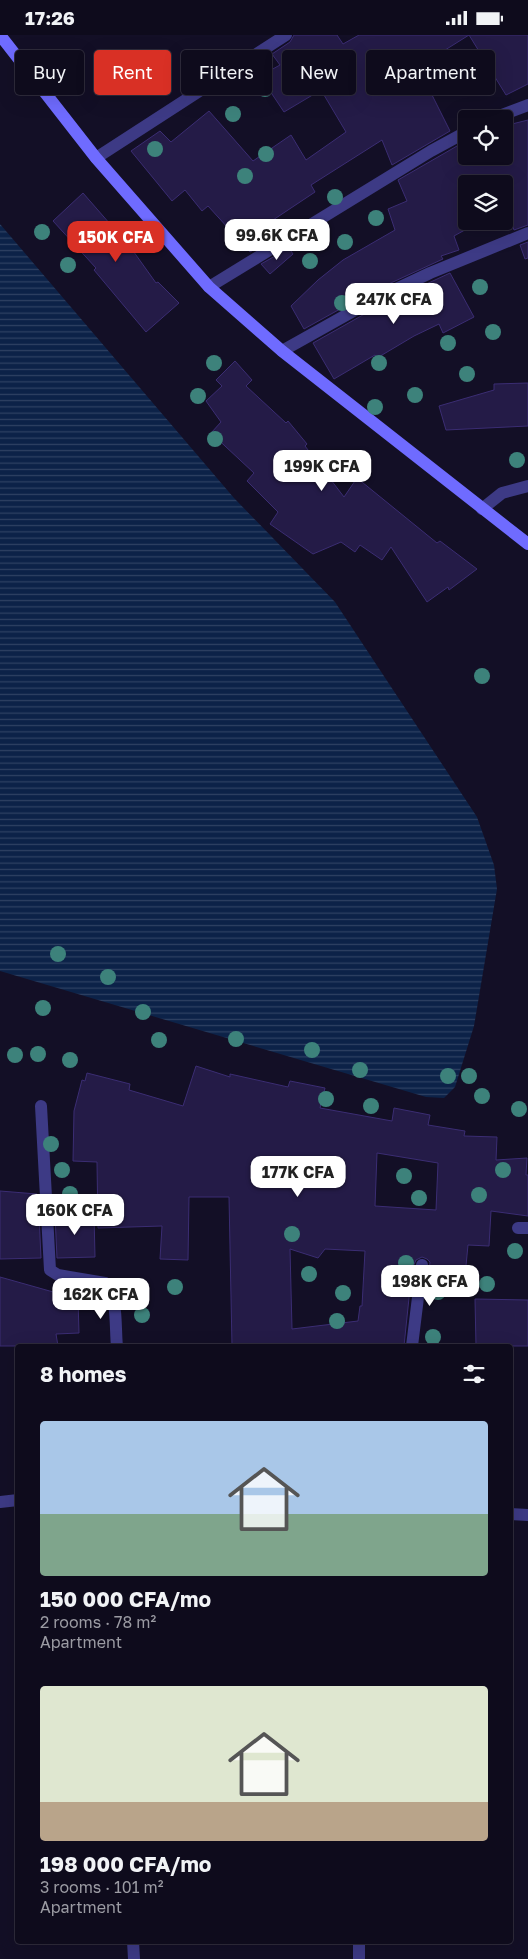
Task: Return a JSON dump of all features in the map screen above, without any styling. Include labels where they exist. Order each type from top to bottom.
[{"type":"main road","points":[[0,35],[96,158],[209,287],[282,351],[528,544]]},
{"type":"street","points":[[96,158],[286,35]]},
{"type":"street","points":[[513,111],[528,105]]},
{"type":"street","points":[[209,287],[458,136]]},
{"type":"street","points":[[282,351],[374,300],[430,273],[528,233]]},
{"type":"street","points":[[482,509],[502,493],[528,486]]},
{"type":"street","points":[[41,1106],[50,1271],[58,1275],[104,1283],[109,1286],[113,1294],[116,1344]]},
{"type":"street","points":[[412,1344],[422,1265]]},
{"type":"street","points":[[0,1502],[15,1501]]},
{"type":"street","points":[[513,1514],[528,1515]]},
{"type":"street","points":[[133,1944],[134,1959]]},
{"type":"street","points":[[358,1959],[359,1944]]},
{"type":"water","points":[[0,224],[234,498],[335,602],[477,817],[494,865],[497,889],[474,1026],[455,1087],[444,1098],[426,1097],[0,971]]},
{"type":"building","points":[[294,35],[337,35],[343,44],[359,35],[469,35],[445,50],[366,50],[366,95],[432,95],[450,131],[392,165],[382,140],[311,185],[315,192],[270,222],[280,234],[250,252],[208,206],[202,211],[185,190],[172,201],[131,151],[160,131],[171,142],[209,111],[253,161],[291,135],[306,160],[346,132],[324,95],[356,95],[356,50],[282,50],[282,95],[313,95],[284,112],[272,94],[272,69],[280,65],[272,54],[290,42]]},
{"type":"building","points":[[469,35],[528,35],[528,84],[506,95],[495,77],[495,50],[478,50]]},
{"type":"building","points":[[528,120],[528,225],[514,230],[513,227],[513,175],[458,175],[458,230],[465,230],[454,236],[459,250],[441,256],[443,259],[369,293],[304,329],[291,306],[318,280],[343,260],[395,230],[388,209],[407,201],[398,180],[457,146],[458,165],[513,165],[513,124]]},
{"type":"building","points":[[83,193],[131,248],[156,283],[158,282],[179,303],[146,332],[94,270],[96,268],[53,221]]},
{"type":"building","points":[[528,242],[528,258],[525,259],[520,245]]},
{"type":"building","points":[[289,248],[293,254],[270,274],[261,264]]},
{"type":"building","points":[[450,273],[474,317],[443,333],[439,324],[377,358],[375,355],[334,379],[313,343],[377,307]]},
{"type":"building","points":[[235,361],[252,380],[246,386],[286,423],[288,421],[307,444],[305,446],[344,497],[357,478],[437,543],[440,541],[477,569],[449,590],[448,587],[427,602],[391,547],[382,560],[360,545],[355,552],[341,542],[313,554],[270,524],[278,512],[247,481],[254,473],[211,433],[221,422],[206,401],[222,386],[216,380]]},
{"type":"building","points":[[528,383],[528,426],[446,430],[439,406],[494,390],[494,384]]},
{"type":"building","points":[[196,1066],[230,1077],[230,1074],[288,1087],[290,1081],[325,1088],[320,1108],[392,1121],[394,1108],[430,1115],[428,1125],[465,1131],[464,1136],[497,1137],[496,1160],[527,1158],[528,1216],[491,1211],[489,1246],[468,1245],[465,1276],[429,1271],[430,1262],[427,1259],[422,1257],[416,1260],[412,1269],[404,1344],[232,1344],[229,1197],[189,1197],[188,1260],[160,1259],[162,1226],[98,1228],[97,1162],[73,1161],[74,1111],[82,1080],[85,1081],[87,1073],[130,1084],[129,1090],[183,1106]],"holes":[[[377,1153],[438,1163],[436,1210],[375,1206]],[[290,1249],[318,1258],[325,1249],[365,1251],[362,1306],[360,1306],[358,1321],[292,1329]]]},
{"type":"building","points":[[0,1191],[37,1194],[41,1258],[0,1259]]},
{"type":"building","points":[[55,1215],[94,1215],[95,1257],[57,1258]]},
{"type":"building","points":[[0,1277],[78,1299],[79,1333],[56,1334],[58,1344],[0,1346]]},
{"type":"building","points":[[475,1299],[528,1300],[528,1346],[476,1344]]}]
